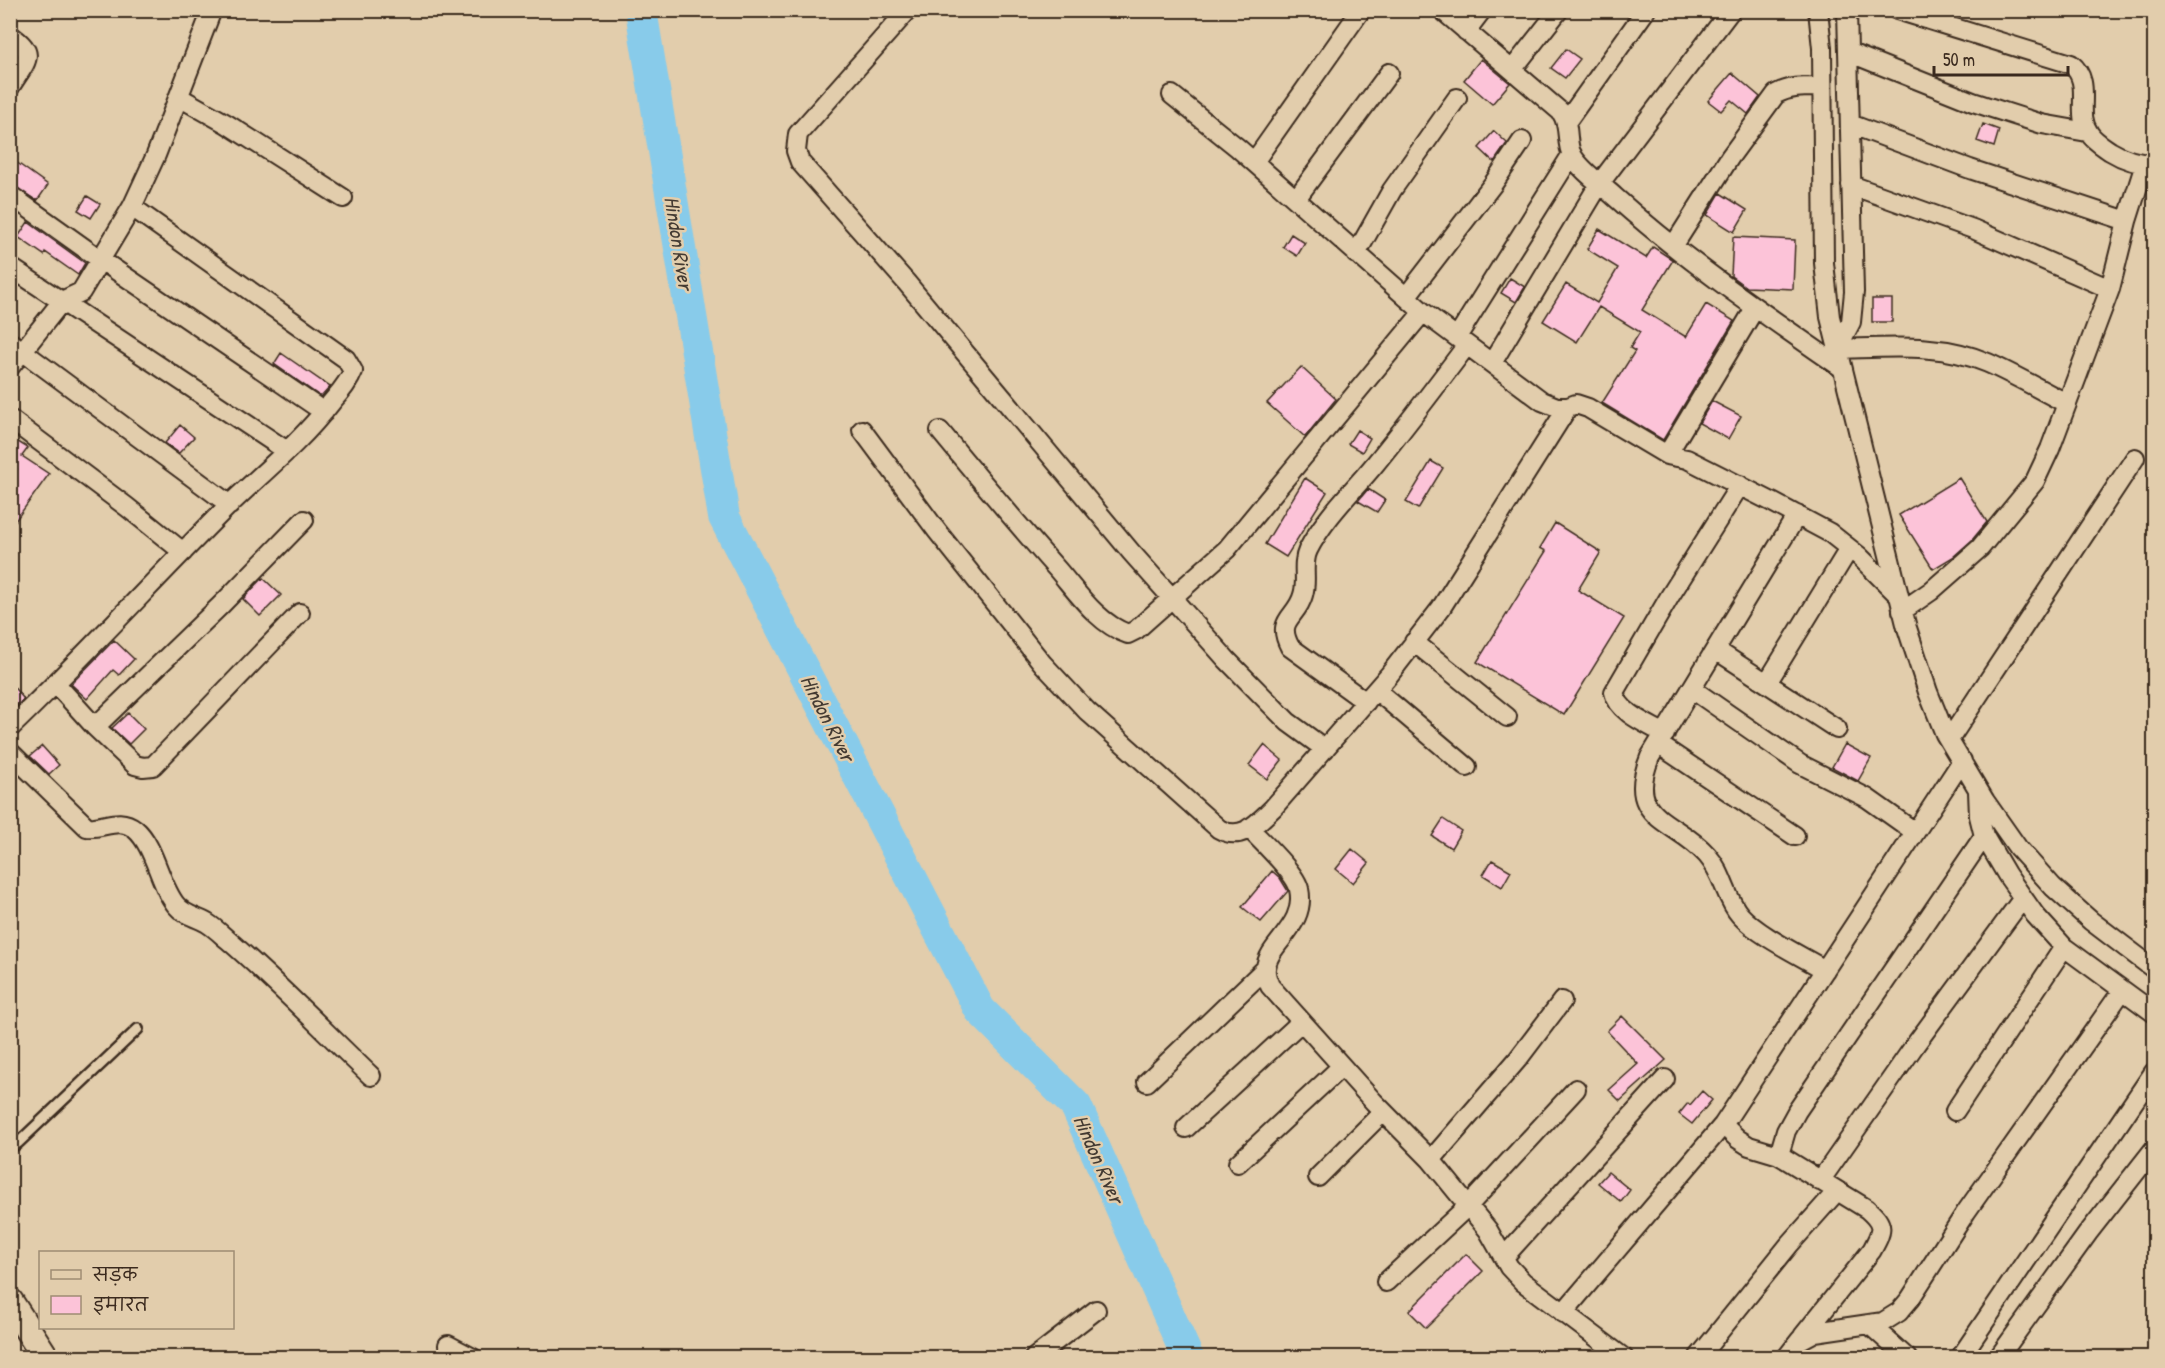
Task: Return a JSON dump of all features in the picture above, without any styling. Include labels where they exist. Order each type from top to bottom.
[{"type":"street","points":[[10,367],[17,346],[62,301],[81,292],[132,207],[156,155],[212,10]]},
{"type":"street","points":[[908,10],[798,134],[796,152],[800,162],[906,282],[1227,660],[1288,722],[1325,749]]},
{"type":"street","points":[[1254,162],[1360,10]]},
{"type":"street","points":[[1442,10],[1561,112],[1567,121],[1572,154],[1634,215],[1755,308],[1842,368]]},
{"type":"street","points":[[1466,31],[1482,10]]},
{"type":"street","points":[[1512,70],[1559,10]]},
{"type":"street","points":[[1567,121],[1646,10]]},
{"type":"street","points":[[1492,363],[1600,183],[1731,10]]},
{"type":"street","points":[[1818,10],[1822,48],[1824,263],[1830,317],[1900,603],[1928,692],[1949,740],[2018,848],[2053,886],[2091,921],[2154,969]]},
{"type":"street","points":[[1837,349],[1851,322],[1854,292],[1847,10]]},
{"type":"street","points":[[1897,10],[2071,64],[2079,71],[2082,82],[2087,132],[2118,156],[2150,164],[2127,221],[2110,289],[2050,449],[2035,482],[1980,548],[1931,591],[1900,603]]},
{"type":"street","points":[[10,35],[25,44],[28,51],[27,59],[10,87]]},
{"type":"street","points":[[1848,52],[1973,102],[2042,124],[2087,132]]},
{"type":"street","points":[[1296,199],[1389,73]]},
{"type":"street","points":[[1674,245],[1747,131],[1776,94],[1784,89],[1796,87],[1822,87]]},
{"type":"street","points":[[1172,95],[1254,162],[1423,312],[1542,400],[1557,407],[1576,404],[1588,408],[1667,455],[1687,459],[1830,533],[1849,549],[1900,603]]},
{"type":"street","points":[[179,97],[227,124],[343,198]]},
{"type":"street","points":[[1356,254],[1392,190],[1457,98]]},
{"type":"street","points":[[1850,124],[1970,169],[2127,221]]},
{"type":"street","points":[[1406,297],[1493,184],[1522,141]]},
{"type":"street","points":[[1467,768],[1371,696],[1290,647],[1285,637],[1284,627],[1304,593],[1304,564],[1308,551],[1322,529],[1402,431],[1462,341],[1572,154]]},
{"type":"street","points":[[1851,185],[1983,234],[2110,289]]},
{"type":"street","points":[[10,195],[324,412]]},
{"type":"street","points":[[10,728],[56,684],[230,505],[287,451],[324,412],[349,380],[353,371],[346,359],[132,207]]},
{"type":"street","points":[[10,267],[287,451]]},
{"type":"street","points":[[1667,455],[1755,308]]},
{"type":"street","points":[[940,431],[1099,616],[1119,631],[1128,634],[1136,630],[1227,549],[1423,312]]},
{"type":"street","points":[[17,346],[230,505]]},
{"type":"street","points":[[1837,349],[1926,348],[1963,355],[1987,362],[2066,404]]},
{"type":"street","points":[[862,430],[998,609],[1043,664],[1086,711],[1219,829],[1229,834],[1242,832],[1249,828],[1273,808],[1371,696],[1441,608],[1568,407]]},
{"type":"street","points":[[10,419],[183,552]]},
{"type":"street","points":[[1949,740],[2135,458]]},
{"type":"street","points":[[1740,485],[1670,596],[1614,692],[1616,701],[1623,709],[1795,836]]},
{"type":"street","points":[[1797,515],[1661,739],[1643,774],[1641,790],[1646,804],[1663,822],[1702,850],[1716,866],[1732,904],[1746,921],[1825,970]]},
{"type":"street","points":[[95,727],[221,605],[304,520]]},
{"type":"street","points":[[1767,683],[1849,549]]},
{"type":"street","points":[[56,684],[95,727],[135,765],[153,766],[300,613]]},
{"type":"street","points":[[1414,642],[1507,717]]},
{"type":"street","points":[[1716,650],[1837,729]]},
{"type":"street","points":[[1692,690],[1800,764],[1867,798],[1915,832]]},
{"type":"street","points":[[10,752],[87,826],[96,828],[117,822],[136,830],[145,841],[167,891],[187,916],[204,921],[223,935],[371,1076]]},
{"type":"street","points":[[1563,1313],[1723,1125],[1962,761]]},
{"type":"street","points":[[1978,788],[1979,816],[1984,836],[2007,875],[2035,915],[2064,947],[2154,1013]]},
{"type":"street","points":[[1147,1082],[1266,968],[1270,955],[1290,931],[1297,914],[1299,888],[1292,875],[1249,828]]},
{"type":"street","points":[[1779,1155],[1786,1131],[1797,1111],[1984,836]]},
{"type":"street","points":[[1820,1181],[1915,1045],[2023,898]]},
{"type":"street","points":[[1955,1111],[2064,947]]},
{"type":"street","points":[[1266,968],[1270,986],[1341,1067],[1431,1160],[1488,1230],[1509,1267],[1523,1282],[1624,1358]]},
{"type":"street","points":[[1800,1340],[1815,1332],[1883,1322],[1891,1318],[1910,1299],[1966,1212],[2122,991]]},
{"type":"street","points":[[1431,1160],[1518,1059],[1562,1001]]},
{"type":"street","points":[[1186,1128],[1301,1022]]},
{"type":"street","points":[[1238,1163],[1341,1067]]},
{"type":"street","points":[[1960,1358],[2154,1071]]},
{"type":"street","points":[[1504,1257],[1665,1079]]},
{"type":"street","points":[[1386,1282],[1468,1206],[1576,1089]]},
{"type":"street","points":[[1318,1177],[1383,1112]]},
{"type":"street","points":[[1723,1125],[1749,1146],[1779,1155],[1867,1209],[1879,1219],[1881,1226],[1872,1250],[1786,1358]]},
{"type":"street","points":[[1998,1358],[2088,1233],[2154,1149]]},
{"type":"street","points":[[1698,1358],[1789,1245],[1837,1191]]},
{"type":"street","points":[[10,1302],[46,1358]]},
{"type":"street","points":[[1034,1358],[1096,1310]]},
{"type":"street","points":[[1869,1324],[1907,1358]]},
{"type":"street","points":[[448,1344],[473,1358]]},
{"type":"lane","points":[[10,1148],[138,1029]]},
{"type":"building","points":[[1566,49],[1580,59],[1565,78],[1551,68]]},
{"type":"building","points":[[1481,59],[1510,83],[1492,104],[1464,80]]},
{"type":"building","points":[[1732,73],[1760,97],[1748,114],[1731,100],[1721,111],[1708,101]]},
{"type":"building","points":[[1983,124],[1999,130],[1994,147],[1977,141]]},
{"type":"building","points":[[1494,131],[1507,143],[1494,162],[1479,148]]},
{"type":"building","points":[[16,162],[48,185],[37,201],[10,184],[10,169]]},
{"type":"building","points":[[1720,193],[1747,210],[1734,232],[1707,215]]},
{"type":"building","points":[[87,196],[100,204],[91,218],[78,210]]},
{"type":"building","points":[[28,222],[85,263],[78,275],[18,237]]},
{"type":"building","points":[[1599,229],[1646,258],[1653,247],[1673,260],[1642,310],[1686,337],[1706,304],[1734,321],[1663,440],[1602,403],[1635,351],[1630,348],[1640,332],[1599,307],[1577,342],[1543,321],[1566,284],[1597,303],[1618,268],[1587,249]]},
{"type":"building","points":[[1291,234],[1305,243],[1297,256],[1283,247]]},
{"type":"building","points":[[1733,237],[1795,240],[1793,289],[1746,287],[1731,276]]},
{"type":"building","points":[[1510,278],[1525,287],[1516,302],[1501,293]]},
{"type":"building","points":[[1872,299],[1892,299],[1892,322],[1872,322]]},
{"type":"building","points":[[281,353],[330,387],[321,397],[274,364]]},
{"type":"building","points":[[1301,367],[1336,399],[1305,437],[1267,403]]},
{"type":"building","points":[[1712,401],[1741,416],[1728,439],[1699,423]]},
{"type":"building","points":[[180,425],[194,437],[179,453],[165,443]]},
{"type":"building","points":[[1357,430],[1370,438],[1362,452],[1348,444]]},
{"type":"building","points":[[10,437],[28,448],[22,456],[49,474],[10,528],[10,478],[17,469],[15,468],[10,474]]},
{"type":"building","points":[[1431,461],[1443,468],[1418,509],[1406,502]]},
{"type":"building","points":[[1305,478],[1327,492],[1286,557],[1265,544]]},
{"type":"building","points":[[1959,478],[1987,522],[1953,557],[1933,569],[1899,515]]},
{"type":"building","points":[[1368,489],[1385,500],[1377,512],[1358,501]]},
{"type":"building","points":[[1555,523],[1601,552],[1578,590],[1624,618],[1564,715],[1477,662],[1546,551],[1540,548]]},
{"type":"building","points":[[263,578],[281,595],[260,616],[243,599]]},
{"type":"building","points":[[114,640],[134,659],[119,675],[113,670],[87,699],[71,684]]},
{"type":"building","points":[[10,683],[24,699],[10,712]]},
{"type":"building","points":[[128,713],[144,729],[129,744],[112,728]]},
{"type":"building","points":[[1845,744],[1871,758],[1858,781],[1832,767]]},
{"type":"building","points":[[1264,745],[1282,760],[1267,779],[1249,765]]},
{"type":"building","points":[[42,746],[59,765],[49,774],[30,756]]},
{"type":"building","points":[[1443,819],[1461,831],[1451,848],[1432,836]]},
{"type":"building","points":[[1352,849],[1369,863],[1353,883],[1336,869]]},
{"type":"building","points":[[1492,860],[1511,871],[1502,887],[1483,875]]},
{"type":"building","points":[[1272,871],[1280,878],[1288,891],[1261,922],[1242,907]]},
{"type":"building","points":[[1622,1016],[1666,1060],[1620,1101],[1609,1090],[1638,1064],[1607,1031]]},
{"type":"building","points":[[1702,1091],[1712,1100],[1692,1124],[1679,1114]]},
{"type":"building","points":[[1608,1172],[1630,1190],[1621,1202],[1598,1183]]},
{"type":"building","points":[[1466,1254],[1483,1271],[1426,1328],[1409,1311]]},
{"type":"waterway","name":"Hindon River","points":[[641,10],[724,517],[980,1010],[1076,1106],[1188,1358]]}]
